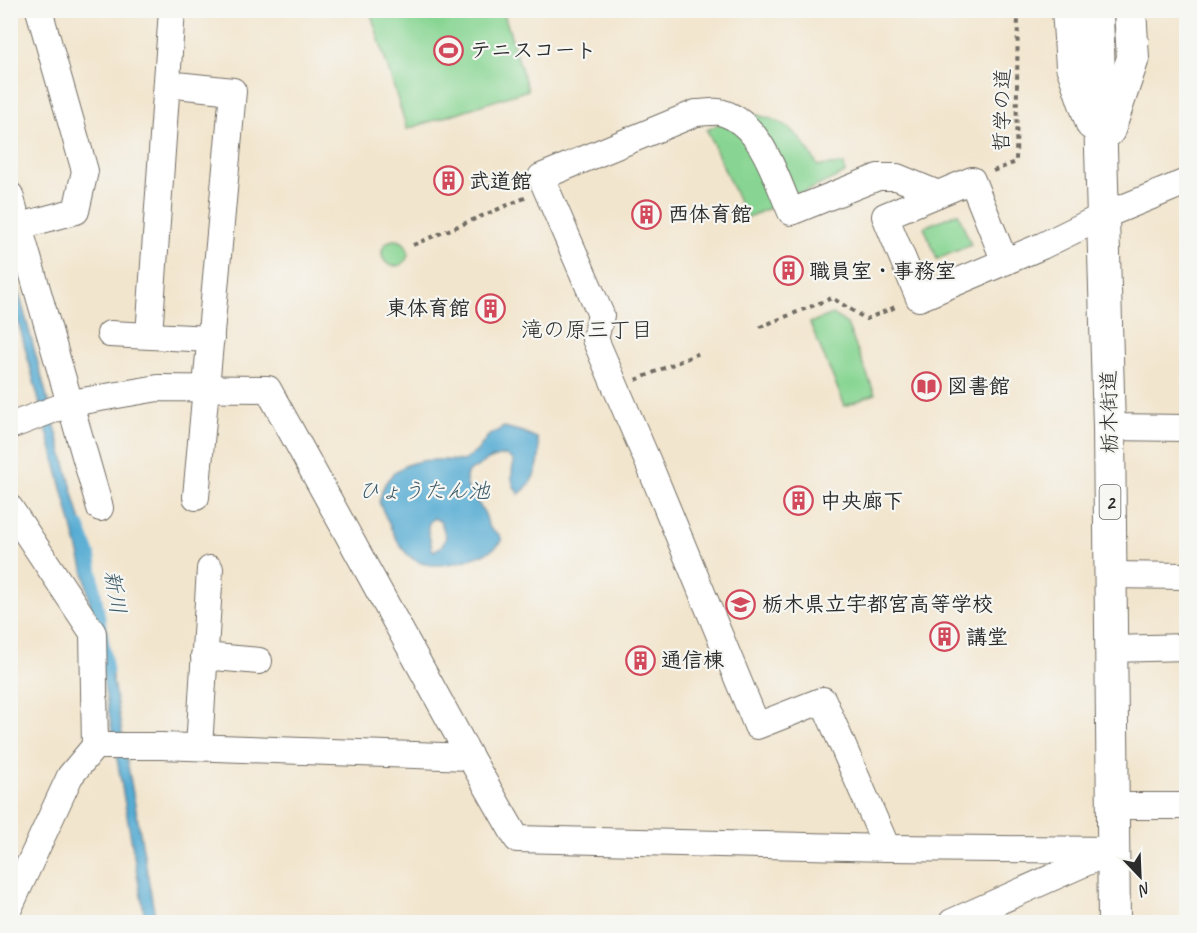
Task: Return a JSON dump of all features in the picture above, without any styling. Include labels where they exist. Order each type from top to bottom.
[{"type":"main road","points":[[1068,10],[1072,66],[1101,153]]},
{"type":"main road","name":"栃木街道","points":[[1097,10],[1100,46],[1109,427],[1114,922]]},
{"type":"main road","points":[[1101,153],[1133,58],[1130,10]]},
{"type":"street","points":[[20,225],[76,211],[85,171],[39,10]]},
{"type":"street","points":[[149,335],[172,10]]},
{"type":"street","points":[[167,84],[233,90],[196,497]]},
{"type":"street","points":[[887,848],[822,700],[757,726],[595,339],[601,315],[541,177],[696,113],[719,112],[741,123],[758,140],[791,212],[878,177],[897,177],[938,194]]},
{"type":"street","points":[[1005,262],[972,180],[885,216],[919,298],[1005,262],[1042,246],[1103,216],[1186,182]]},
{"type":"street","points":[[10,195],[20,225],[54,409],[100,508]]},
{"type":"street","points":[[111,334],[211,339]]},
{"type":"street","points":[[10,426],[54,409],[158,388],[268,389],[470,757],[517,838],[887,848],[1114,850]]},
{"type":"street","points":[[1109,427],[1186,428]]},
{"type":"street","points":[[10,508],[93,633],[113,746]]},
{"type":"street","points":[[199,747],[210,569]]},
{"type":"street","points":[[1111,575],[1186,576]]},
{"type":"street","points":[[1112,649],[1186,647]]},
{"type":"street","points":[[204,656],[259,661]]},
{"type":"street","points":[[11,906],[70,776],[113,746],[470,757]]},
{"type":"street","points":[[1113,806],[1186,806]]},
{"type":"street","points":[[952,922],[1114,850]]},
{"type":"path","name":"哲学の道","points":[[972,180],[1016,162],[1018,10]]},
{"type":"path","points":[[412,245],[547,188]]},
{"type":"path","points":[[760,327],[832,298],[866,319],[919,298]]},
{"type":"path","points":[[616,389],[702,352]]},
{"type":"green space","name":"テニスコート","points":[[370,11],[503,11],[528,90],[407,129]]},
{"type":"green space","points":[[739,112],[768,118],[787,127],[802,142],[818,166],[844,164],[845,173],[798,195],[789,191]]},
{"type":"green space","points":[[723,122],[745,135],[779,204],[746,218],[707,130]]},
{"type":"green space","points":[[958,213],[971,245],[937,259],[924,227]]},
{"type":"green space","points":[[395,240],[405,243],[408,253],[405,263],[395,266],[385,263],[382,253],[385,243]]},
{"type":"green space","points":[[833,314],[847,324],[875,394],[845,406],[810,323]]},
{"type":"water","points":[[10,260],[91,559],[156,922],[146,922],[85,576],[11,294]]},
{"type":"water","name":"ひょうたん池","points":[[504,427],[537,438],[539,445],[537,469],[530,483],[519,494],[512,478],[514,461],[506,455],[490,459],[467,473],[469,490],[485,514],[489,527],[499,534],[502,541],[490,551],[466,560],[431,565],[418,562],[401,546],[379,502],[385,484],[400,468],[420,461],[463,461],[477,451],[488,436]],"holes":[[[434,518],[441,522],[446,537],[442,546],[434,551],[428,524]]]},
{"type":"waterway","name":"新川","points":[[81,524],[92,553],[110,671]]},
{"type":"place","name":"テニスコート","points":[[449,50]]},
{"type":"place","name":"武道館","points":[[448,181]]},
{"type":"place","name":"西体育館","points":[[647,214]]},
{"type":"place","name":"職員室・事務室","points":[[788,271]]},
{"type":"place","name":"東体育館","points":[[491,308]]},
{"type":"place","name":"図書館","points":[[926,386]]},
{"type":"place","name":"中央廊下","points":[[799,501]]},
{"type":"place","name":"栃木県立宇都宮高等学校","points":[[741,604]]},
{"type":"place","name":"講堂","points":[[945,637]]},
{"type":"place","name":"通信棟","points":[[640,660]]},
{"type":"district","name":"滝の原三丁目","points":[[587,329]]}]
